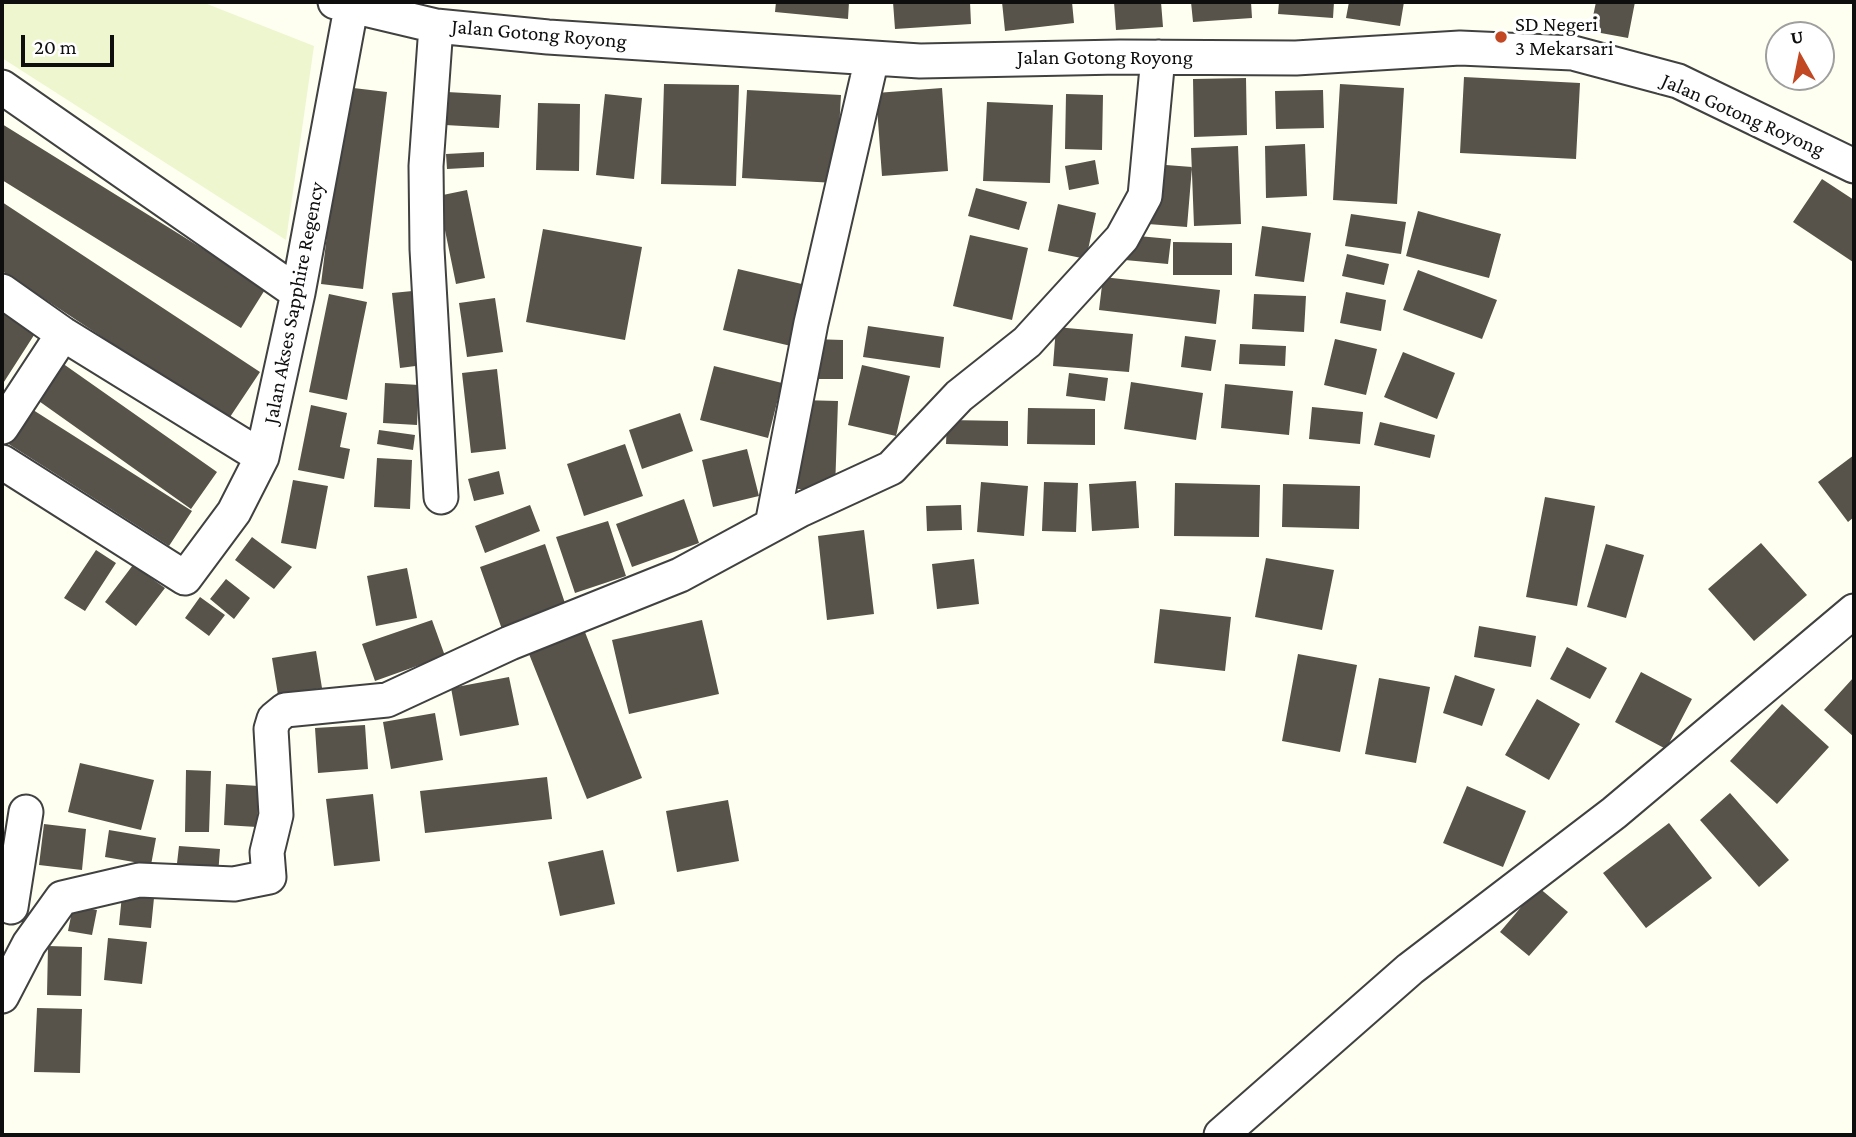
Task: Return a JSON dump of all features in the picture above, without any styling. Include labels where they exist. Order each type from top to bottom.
[{"type":"street","name":"Jalan Gotong Royong","points":[[343,5],[436,26],[548,37],[920,61],[1158,57],[1297,58],[1460,48],[1573,53],[1678,81],[1854,166]]},
{"type":"street","name":"Jalan Akses Sapphire Regency","points":[[2,462],[185,578],[234,512],[262,457],[298,292],[343,5]]},
{"type":"street","points":[[436,26],[426,166],[426,249],[441,497]]},
{"type":"street","points":[[2,996],[29,944],[62,898],[139,880],[234,884],[269,877],[267,852],[276,815],[271,729],[274,719],[285,710],[387,700],[510,643],[680,575],[772,525],[891,468],[959,396],[1027,342],[1122,238],[1145,196],[1158,57]]},
{"type":"street","points":[[772,525],[811,323],[872,58]]},
{"type":"street","points":[[2,87],[298,292]]},
{"type":"street","points":[[2,291],[63,334],[262,457]]},
{"type":"street","points":[[2,426],[63,334]]},
{"type":"street","points":[[1221,1135],[1410,969],[1614,813],[1854,611]]},
{"type":"street","points":[[26,812],[6,907],[52,913]]},
{"type":"green space","points":[[2,2],[202,2],[314,46],[286,240],[2,58]]},
{"type":"building","points":[[776,2],[849,2],[848,19],[775,12]]},
{"type":"building","points":[[893,2],[970,2],[971,24],[895,29]]},
{"type":"building","points":[[1002,2],[1072,2],[1074,23],[1005,31]]},
{"type":"building","points":[[1114,2],[1161,2],[1163,27],[1116,30]]},
{"type":"building","points":[[1191,2],[1251,2],[1252,18],[1193,22]]},
{"type":"building","points":[[1279,2],[1334,2],[1333,18],[1278,14]]},
{"type":"building","points":[[1349,2],[1404,2],[1400,26],[1346,18]]},
{"type":"building","points":[[1596,2],[1635,2],[1628,38],[1590,31]]},
{"type":"building","points":[[1464,77],[1580,83],[1576,159],[1460,153]]},
{"type":"building","points":[[1246,78],[1247,135],[1194,137],[1193,79]]},
{"type":"building","points":[[664,84],[739,85],[736,186],[661,184]]},
{"type":"building","points":[[1340,84],[1404,88],[1397,204],[1333,200]]},
{"type":"building","points":[[345,87],[387,92],[363,289],[321,284]]},
{"type":"building","points":[[942,88],[948,171],[882,176],[876,93]]},
{"type":"building","points":[[747,90],[841,95],[836,183],[742,178]]},
{"type":"building","points":[[1323,90],[1324,128],[1276,129],[1275,91]]},
{"type":"building","points":[[447,92],[501,95],[499,128],[445,125]]},
{"type":"building","points":[[605,94],[642,98],[634,179],[596,175]]},
{"type":"building","points":[[1066,94],[1103,95],[1102,150],[1065,149]]},
{"type":"building","points":[[987,102],[1053,105],[1050,183],[983,181]]},
{"type":"building","points":[[538,103],[580,104],[579,171],[536,170]]},
{"type":"building","points":[[2,124],[266,288],[241,328],[2,180]]},
{"type":"building","points":[[1305,144],[1307,196],[1266,198],[1265,146]]},
{"type":"building","points":[[1238,146],[1241,224],[1194,226],[1191,148]]},
{"type":"building","points":[[484,152],[484,167],[447,169],[446,154]]},
{"type":"building","points":[[1095,160],[1099,184],[1069,190],[1065,166]]},
{"type":"building","points":[[1153,164],[1192,167],[1187,227],[1148,224]]},
{"type":"building","points":[[1822,179],[1854,200],[1853,262],[1793,222]]},
{"type":"building","points":[[976,188],[1027,202],[1019,230],[968,216]]},
{"type":"building","points":[[467,190],[485,278],[456,284],[438,196]]},
{"type":"building","points":[[2,202],[260,372],[228,420],[2,271]]},
{"type":"building","points":[[1058,204],[1096,213],[1086,259],[1048,251]]},
{"type":"building","points":[[1418,211],[1501,234],[1489,278],[1406,256]]},
{"type":"building","points":[[1351,214],[1406,222],[1401,254],[1345,246]]},
{"type":"building","points":[[1262,226],[1311,233],[1304,282],[1255,276]]},
{"type":"building","points":[[543,229],[642,247],[625,340],[526,322]]},
{"type":"building","points":[[970,235],[1028,248],[1012,320],[953,306]]},
{"type":"building","points":[[1127,235],[1171,239],[1168,264],[1125,260]]},
{"type":"building","points":[[1173,242],[1232,243],[1232,275],[1173,275]]},
{"type":"building","points":[[1347,254],[1389,264],[1384,285],[1342,276]]},
{"type":"building","points":[[738,269],[806,285],[791,346],[723,330]]},
{"type":"building","points":[[1418,270],[1497,300],[1482,339],[1403,310]]},
{"type":"building","points":[[1103,277],[1220,290],[1216,324],[1099,310]]},
{"type":"building","points":[[423,290],[431,364],[400,368],[392,293]]},
{"type":"building","points":[[1346,292],[1386,300],[1381,331],[1340,323]]},
{"type":"building","points":[[329,294],[367,302],[347,400],[309,392]]},
{"type":"building","points":[[1254,294],[1306,296],[1304,332],[1252,329]]},
{"type":"building","points":[[495,298],[503,352],[467,357],[459,303]]},
{"type":"building","points":[[2,311],[36,332],[2,385]]},
{"type":"building","points":[[868,326],[944,337],[940,368],[863,357]]},
{"type":"building","points":[[1056,327],[1133,334],[1129,372],[1053,366]]},
{"type":"building","points":[[1185,336],[1216,340],[1211,371],[1181,367]]},
{"type":"building","points":[[812,339],[843,340],[843,379],[812,379]]},
{"type":"building","points":[[1335,339],[1377,349],[1366,395],[1324,385]]},
{"type":"building","points":[[1240,344],[1286,346],[1285,366],[1239,364]]},
{"type":"building","points":[[1403,352],[1455,373],[1437,419],[1384,397]]},
{"type":"building","points":[[62,363],[217,472],[191,509],[36,399]]},
{"type":"building","points":[[862,365],[910,376],[896,436],[848,425]]},
{"type":"building","points":[[714,366],[782,383],[768,438],[700,420]]},
{"type":"building","points":[[497,369],[506,449],[471,453],[462,373]]},
{"type":"building","points":[[1069,373],[1108,378],[1105,401],[1066,396]]},
{"type":"building","points":[[1131,382],[1203,393],[1196,440],[1124,429]]},
{"type":"building","points":[[385,383],[419,385],[417,425],[383,423]]},
{"type":"building","points":[[1225,384],[1293,391],[1289,435],[1221,428]]},
{"type":"building","points":[[800,400],[838,401],[835,490],[798,489]]},
{"type":"building","points":[[311,405],[347,413],[340,447],[350,449],[344,479],[298,470]]},
{"type":"building","points":[[1312,407],[1363,412],[1360,444],[1309,439]]},
{"type":"building","points":[[30,408],[192,511],[169,546],[7,443]]},
{"type":"building","points":[[1028,408],[1095,409],[1095,445],[1027,444]]},
{"type":"building","points":[[680,413],[693,451],[642,469],[629,430]]},
{"type":"building","points":[[947,420],[1008,421],[1008,446],[946,444]]},
{"type":"building","points":[[1380,422],[1435,435],[1430,458],[1374,445]]},
{"type":"building","points":[[379,430],[415,435],[413,450],[377,444]]},
{"type":"building","points":[[625,444],[643,496],[584,516],[567,464]]},
{"type":"building","points":[[747,449],[759,496],[713,507],[702,460]]},
{"type":"building","points":[[1854,455],[1854,517],[1848,522],[1818,482]]},
{"type":"building","points":[[377,458],[412,460],[410,509],[374,507]]},
{"type":"building","points":[[499,471],[504,494],[474,501],[468,479]]},
{"type":"building","points":[[293,480],[328,486],[316,549],[281,543]]},
{"type":"building","points":[[1136,481],[1139,528],[1092,531],[1089,484]]},
{"type":"building","points":[[981,482],[1028,486],[1024,536],[977,532]]},
{"type":"building","points":[[1044,482],[1078,483],[1076,532],[1042,531]]},
{"type":"building","points":[[1175,483],[1260,485],[1259,537],[1174,536]]},
{"type":"building","points":[[1283,484],[1360,486],[1359,529],[1282,527]]},
{"type":"building","points":[[1545,497],[1595,506],[1577,606],[1526,597]]},
{"type":"building","points":[[684,499],[699,543],[632,567],[616,524]]},
{"type":"building","points":[[530,505],[540,531],[485,553],[475,526]]},
{"type":"building","points":[[961,505],[962,530],[927,531],[926,506]]},
{"type":"building","points":[[608,521],[626,576],[575,593],[556,537]]},
{"type":"building","points":[[864,530],[874,614],[827,620],[818,536]]},
{"type":"building","points":[[252,537],[292,567],[274,589],[235,560]]},
{"type":"building","points":[[1761,543],[1807,595],[1754,641],[1708,589]]},
{"type":"building","points":[[545,544],[568,612],[504,635],[480,567]]},
{"type":"building","points":[[1606,544],[1644,555],[1626,618],[1587,607]]},
{"type":"building","points":[[96,550],[116,563],[85,611],[64,598]]},
{"type":"building","points":[[1266,558],[1334,570],[1322,630],[1255,617]]},
{"type":"building","points":[[974,559],[979,604],[937,609],[932,564]]},
{"type":"building","points":[[133,565],[165,588],[136,626],[105,602]]},
{"type":"building","points":[[407,568],[417,618],[376,626],[367,576]]},
{"type":"building","points":[[226,579],[250,598],[234,619],[210,599]]},
{"type":"building","points":[[200,597],[225,615],[209,636],[185,618]]},
{"type":"building","points":[[1160,609],[1231,617],[1225,671],[1154,663]]},
{"type":"building","points":[[432,620],[445,656],[375,681],[362,644]]},
{"type":"building","points":[[702,620],[719,694],[629,714],[612,640]]},
{"type":"building","points":[[1479,626],[1536,636],[1531,667],[1474,657]]},
{"type":"building","points":[[583,627],[642,778],[587,799],[527,649]]},
{"type":"building","points":[[1567,647],[1607,668],[1590,699],[1550,679]]},
{"type":"building","points":[[316,651],[322,688],[278,695],[272,658]]},
{"type":"building","points":[[1298,654],[1357,665],[1340,752],[1282,741]]},
{"type":"building","points":[[1641,672],[1692,699],[1666,749],[1615,722]]},
{"type":"building","points":[[1455,675],[1495,689],[1482,726],[1443,713]]},
{"type":"building","points":[[509,677],[519,725],[460,736],[451,688]]},
{"type":"building","points":[[1854,677],[1854,737],[1824,710]]},
{"type":"building","points":[[1379,678],[1430,687],[1416,763],[1365,754]]},
{"type":"building","points":[[1537,699],[1580,724],[1549,780],[1505,755]]},
{"type":"building","points":[[1782,704],[1829,747],[1777,804],[1730,761]]},
{"type":"building","points":[[435,713],[443,760],[391,769],[383,722]]},
{"type":"building","points":[[365,725],[368,769],[318,773],[315,728]]},
{"type":"building","points":[[80,763],[154,780],[141,830],[68,812]]},
{"type":"building","points":[[186,770],[211,771],[209,832],[185,832]]},
{"type":"building","points":[[547,777],[552,819],[425,833],[420,791]]},
{"type":"building","points":[[226,784],[259,786],[257,827],[224,825]]},
{"type":"building","points":[[1467,786],[1526,811],[1503,867],[1443,843]]},
{"type":"building","points":[[1730,793],[1789,860],[1759,887],[1700,820]]},
{"type":"building","points":[[373,794],[380,861],[334,866],[326,799]]},
{"type":"building","points":[[728,800],[739,861],[677,872],[666,811]]},
{"type":"building","points":[[1669,823],[1712,878],[1646,928],[1603,873]]},
{"type":"building","points":[[44,824],[86,829],[82,870],[39,865]]},
{"type":"building","points":[[109,830],[156,838],[151,865],[105,857]]},
{"type":"building","points":[[179,846],[220,849],[218,875],[176,872]]},
{"type":"building","points":[[603,850],[615,904],[560,916],[548,862]]},
{"type":"building","points":[[1538,887],[1568,912],[1529,956],[1500,932]]},
{"type":"building","points":[[122,895],[154,898],[151,928],[119,925]]},
{"type":"building","points":[[73,906],[97,910],[92,935],[68,931]]},
{"type":"building","points":[[108,938],[147,942],[142,984],[104,980]]},
{"type":"building","points":[[48,946],[82,947],[81,996],[47,995]]},
{"type":"building","points":[[37,1008],[82,1009],[80,1073],[34,1072]]},
{"type":"place","name":"SD Negeri 3 Mekarsari","points":[[1501,37]]}]
